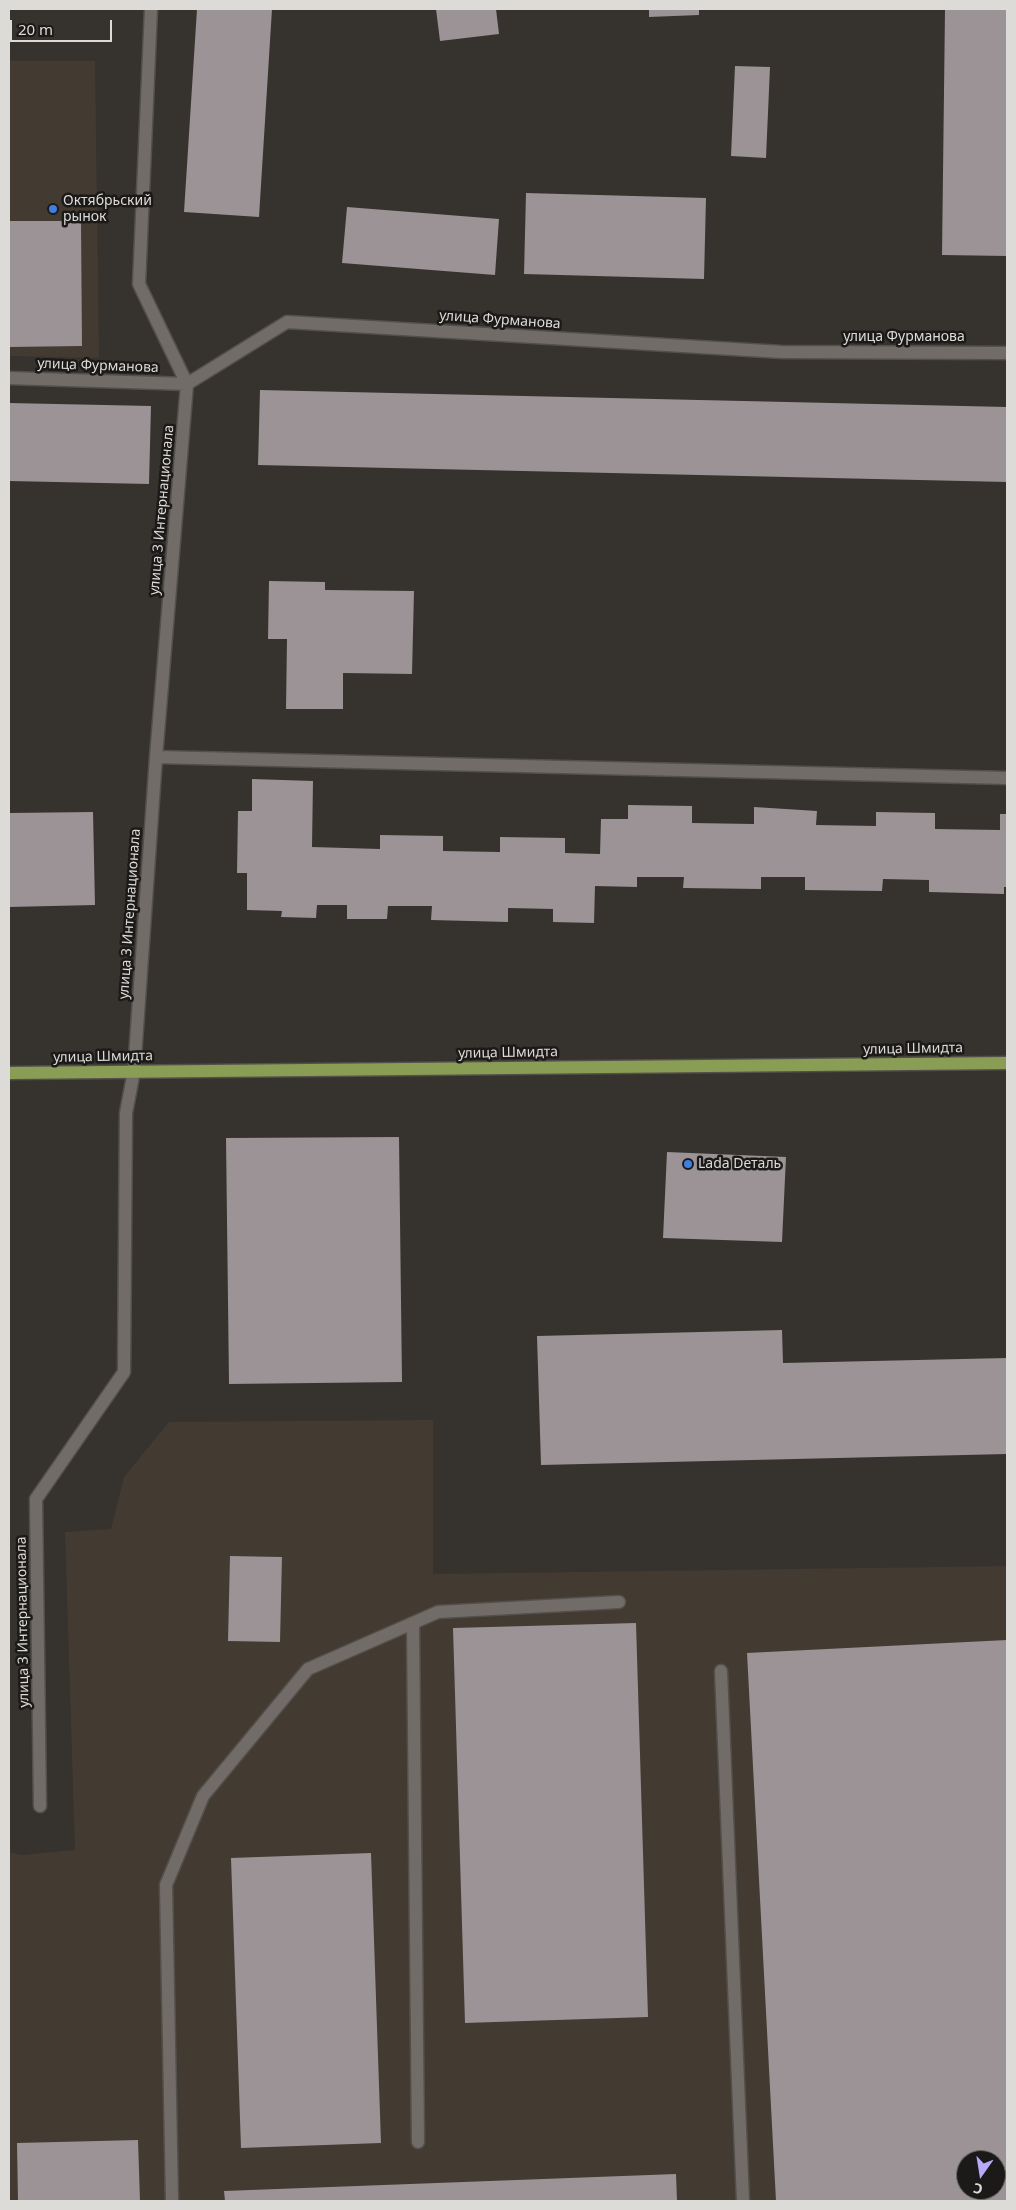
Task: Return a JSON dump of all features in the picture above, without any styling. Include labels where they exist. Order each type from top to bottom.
[{"type":"main road","name":"улица Шмидта","points":[[9,1073],[1007,1063]]},
{"type":"street","points":[[151,9],[139,284],[187,384]]},
{"type":"street","name":"улица Фурманова","points":[[9,378],[187,384],[287,322],[782,352],[1007,352]]},
{"type":"street","name":"улица 3 Интернационала","points":[[40,1806],[36,1499],[124,1372],[126,1113],[134,1071],[156,757],[187,384]]},
{"type":"street","points":[[156,757],[1007,778]]},
{"type":"street","points":[[172,2201],[166,1885],[203,1796],[308,1669],[438,1612],[618,1602]]},
{"type":"street","points":[[413,1623],[418,2142]]},
{"type":"street","points":[[722,1671],[743,2201]]},
{"type":"shaded area","name":"Октябрьский рынок","points":[[9,61],[95,61],[99,358],[9,356]]},
{"type":"shaded area","points":[[433,1420],[433,1574],[1007,1566],[1007,2201],[9,2201],[9,1852],[22,1855],[75,1850],[65,1532],[111,1529],[124,1477],[169,1422]]},
{"type":"building","points":[[197,9],[272,9],[259,217],[184,212]]},
{"type":"building","points":[[436,9],[496,9],[499,34],[440,41]]},
{"type":"building","points":[[649,9],[699,9],[699,15],[649,17]]},
{"type":"building","points":[[945,9],[1007,9],[1007,256],[942,255]]},
{"type":"building","points":[[735,66],[770,67],[766,158],[731,156]]},
{"type":"building","points":[[526,193],[706,198],[704,279],[524,274]]},
{"type":"building","points":[[347,207],[499,219],[495,275],[342,263]]},
{"type":"building","points":[[9,221],[81,221],[82,346],[9,347]]},
{"type":"building","points":[[260,390],[1007,407],[1007,482],[258,465]]},
{"type":"building","points":[[9,403],[151,406],[149,484],[9,481]]},
{"type":"building","points":[[269,581],[325,582],[325,590],[414,591],[412,674],[343,673],[343,709],[286,709],[287,639],[268,639]]},
{"type":"building","points":[[252,779],[313,781],[312,847],[380,849],[380,835],[443,836],[443,851],[500,852],[500,837],[565,838],[565,853],[600,854],[601,819],[628,819],[628,805],[692,806],[692,823],[754,824],[754,807],[817,811],[816,825],[876,826],[876,812],[935,813],[935,829],[1000,830],[1000,814],[1007,814],[1007,887],[1004,887],[1004,894],[929,892],[929,880],[883,879],[882,891],[805,890],[805,877],[761,877],[761,889],[683,888],[684,877],[637,877],[637,887],[595,886],[594,923],[553,922],[553,909],[508,908],[508,922],[431,920],[432,906],[388,906],[387,919],[347,919],[347,905],[317,905],[316,918],[281,917],[282,911],[247,910],[247,873],[237,873],[238,811],[252,811]]},
{"type":"building","points":[[93,812],[95,905],[9,907],[9,813]]},
{"type":"building","points":[[399,1137],[402,1382],[229,1384],[226,1138]]},
{"type":"building","points":[[667,1152],[786,1157],[782,1242],[663,1238]]},
{"type":"building","points":[[782,1330],[783,1363],[1007,1358],[1007,1454],[541,1465],[537,1336]]},
{"type":"building","points":[[230,1556],[282,1557],[280,1642],[228,1641]]},
{"type":"building","points":[[636,1623],[648,2017],[465,2023],[453,1628]]},
{"type":"building","points":[[1007,1640],[1007,2201],[776,2201],[747,1653]]},
{"type":"building","points":[[371,1853],[381,2143],[241,2148],[231,1858]]},
{"type":"building","points":[[138,2140],[140,2201],[18,2201],[17,2143]]},
{"type":"building","points":[[676,2174],[677,2201],[225,2201],[224,2191]]},
{"type":"place","name":"Октябрьский рынок","points":[[53,209]]},
{"type":"place","name":"Lada Dеталь","points":[[688,1164]]}]
